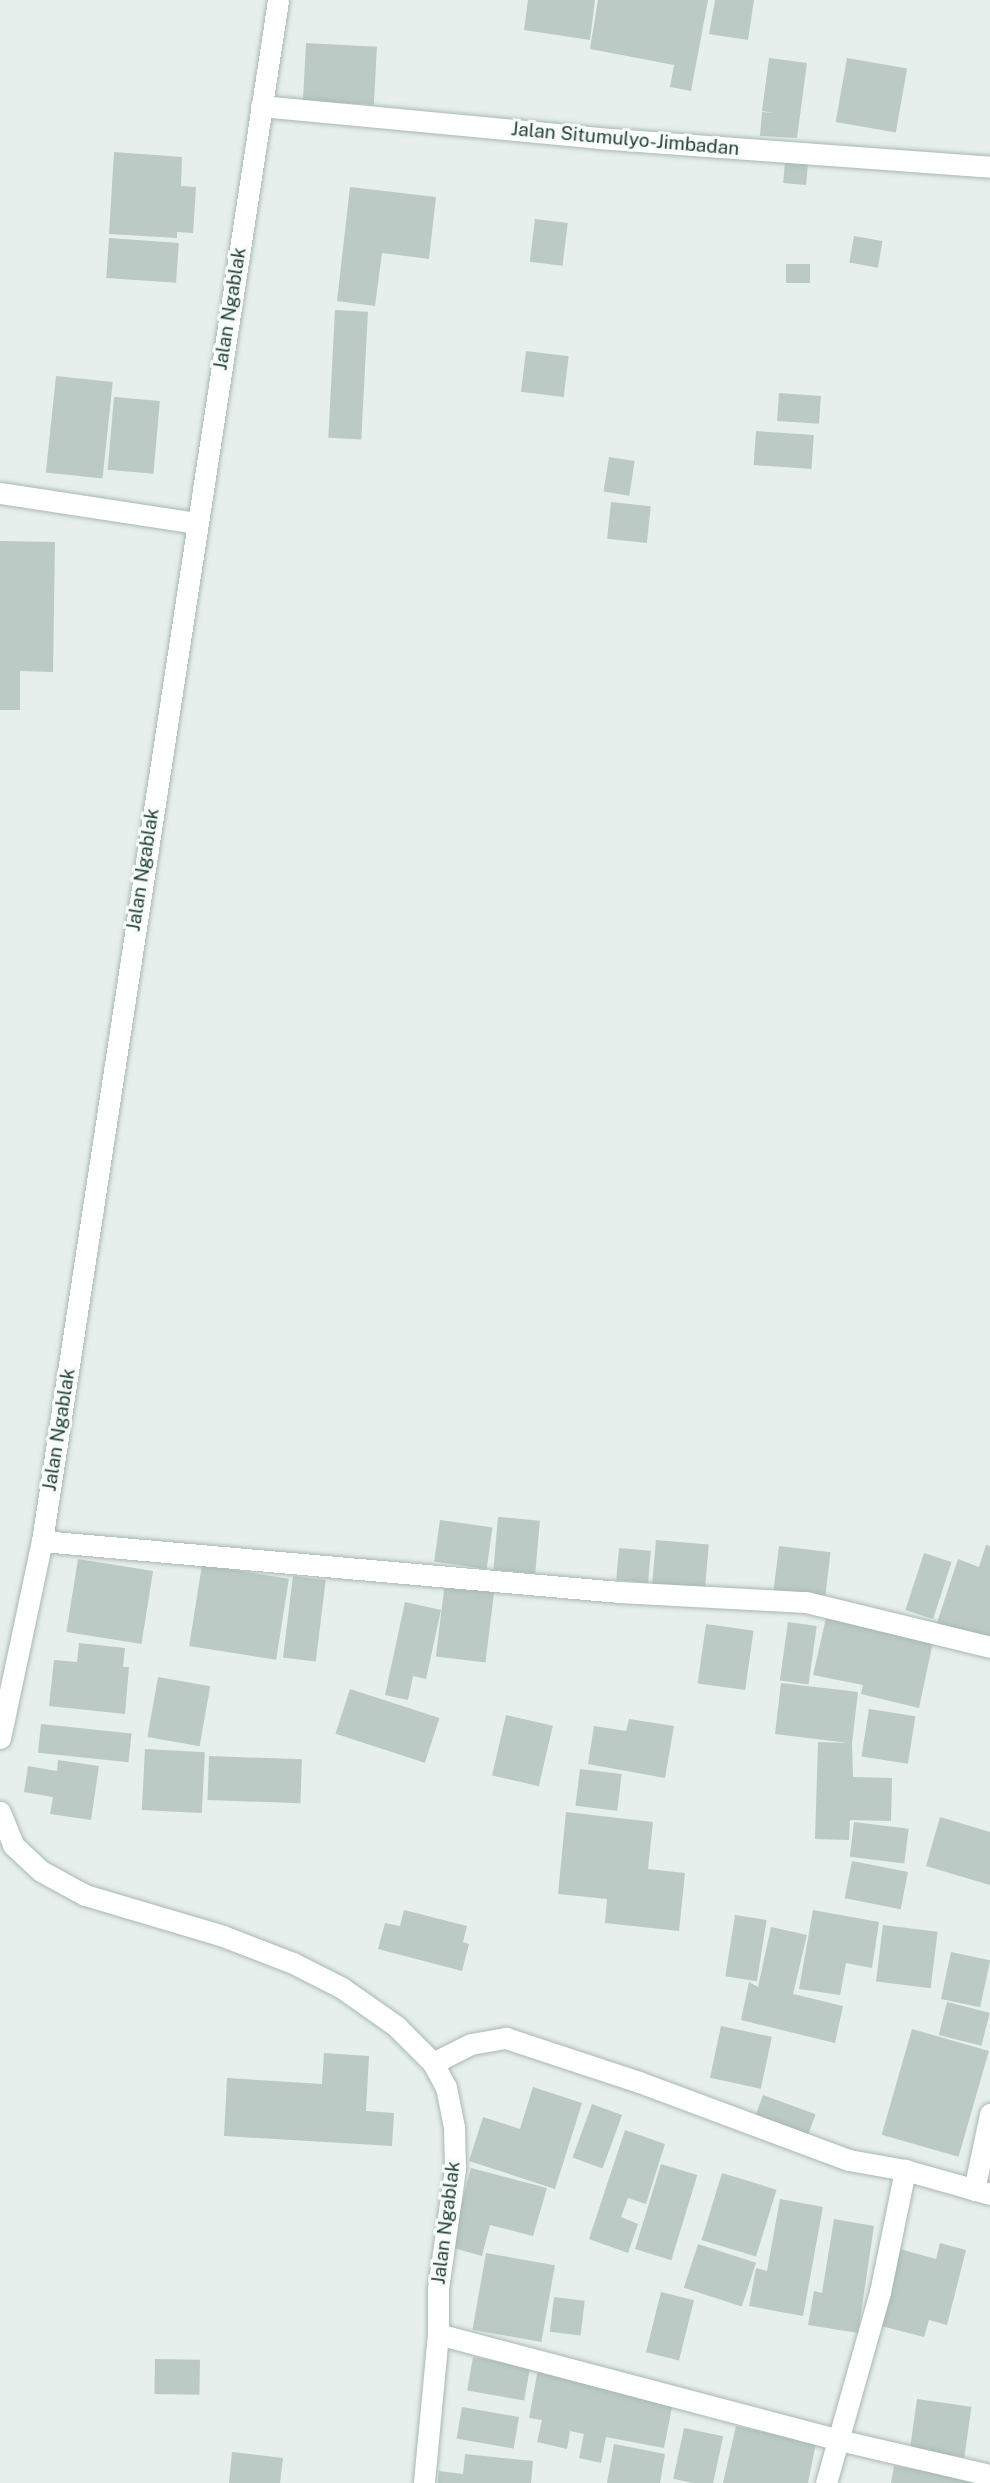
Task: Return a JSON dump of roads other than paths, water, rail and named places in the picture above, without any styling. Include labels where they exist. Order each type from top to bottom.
[{"type":"street","name":"Jalan Ngablak","points":[[0,1738],[42,1541],[278,0]]},
{"type":"street","name":"Jalan Situmulyo-Jimbadan","points":[[261,106],[598,138],[990,167]]},
{"type":"street","points":[[0,493],[197,523]]},
{"type":"street","points":[[42,1541],[619,1592],[806,1602],[990,1647]]},
{"type":"street","name":"Jalan Ngablak","points":[[0,1812],[7,1845],[41,1871],[85,1895],[223,1936],[293,1963],[330,1982],[396,2026],[433,2063],[446,2087],[454,2127],[455,2169],[438,2288],[438,2334],[424,2483]]},
{"type":"street","points":[[433,2063],[471,2044],[506,2038],[639,2081],[849,2160],[905,2170],[982,2192],[990,2113]]},
{"type":"street","points":[[826,2483],[880,2292],[905,2170]]},
{"type":"street","points":[[438,2334],[839,2440],[990,2474]]}]
